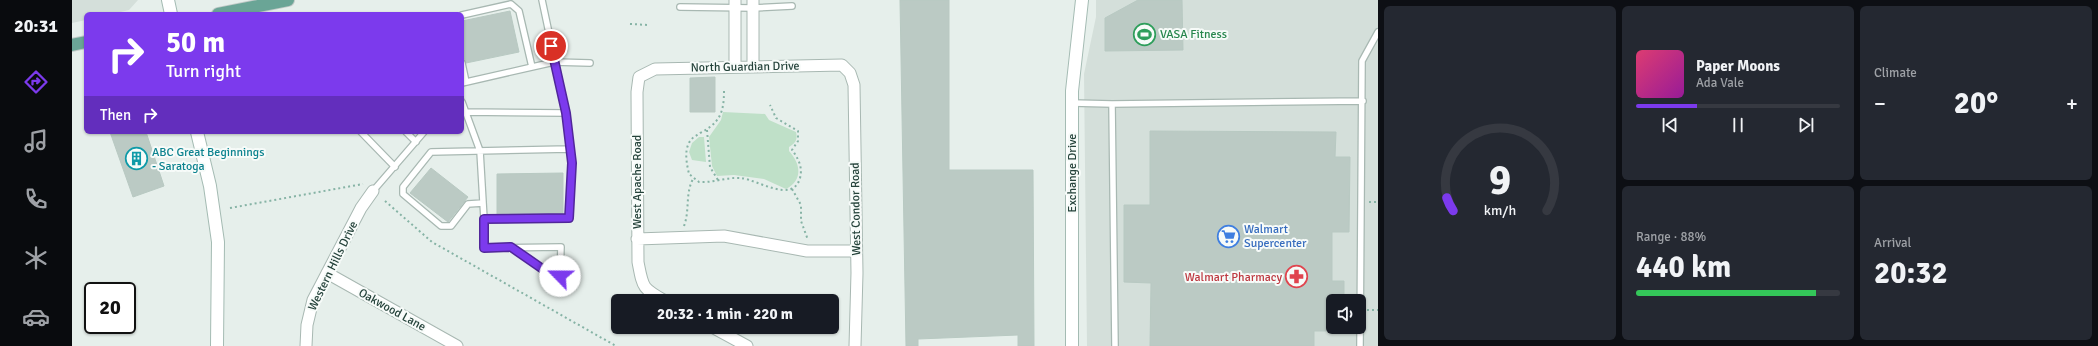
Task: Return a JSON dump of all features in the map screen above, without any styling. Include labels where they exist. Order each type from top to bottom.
[{"type":"main road","points":[[228,12],[288,0]]},
{"type":"main road","points":[[72,45],[84,42]]},
{"type":"street","points":[[168,0],[171,12]]},
{"type":"street","name":"Exchange Drive","points":[[1072,346],[1072,103],[1074,69],[1082,0]]},
{"type":"street","points":[[735,4],[735,66]]},
{"type":"street","points":[[753,4],[753,66]]},
{"type":"street","name":"North Guardian Drive","points":[[639,77],[655,69],[735,66],[842,65],[850,73]]},
{"type":"street","name":"West Condor Road","points":[[850,73],[854,85],[856,251],[855,346]]},
{"type":"street","name":"West Apache Road","points":[[639,77],[637,92],[638,262],[642,286],[652,294]]},
{"type":"street","points":[[197,134],[210,186],[218,242],[217,346]]},
{"type":"street","name":"Western Hills Drive","points":[[306,346],[310,311],[327,273],[361,208],[369,187]]},
{"type":"street","points":[[637,239],[724,236],[808,251],[856,251]]},
{"type":"street","name":"Oakwood Lane","points":[[327,273],[458,346]]},
{"type":"street","points":[[725,334],[747,346]]},
{"type":"lane","points":[[484,219],[569,218],[572,163],[569,149],[566,113],[542,0]]},
{"type":"lane","points":[[464,15],[511,4],[519,11],[532,67]]},
{"type":"lane","points":[[680,7],[735,4],[792,6]]},
{"type":"lane","points":[[1360,346],[1363,101],[1362,60],[1378,32]]},
{"type":"lane","points":[[464,83],[554,62],[590,63]]},
{"type":"lane","points":[[1072,103],[1112,104],[1363,101]]},
{"type":"lane","points":[[1112,104],[1115,346]]},
{"type":"lane","points":[[511,247],[547,272],[560,276],[560,247],[511,247],[484,248],[480,151],[464,112],[566,113]]},
{"type":"lane","points":[[363,134],[395,166]]},
{"type":"lane","points":[[408,134],[416,142]]},
{"type":"lane","points":[[369,187],[395,166],[422,134]]},
{"type":"lane","points":[[483,203],[468,204],[450,226],[441,226],[403,194],[403,187],[431,152],[569,149]]},
{"type":"path","points":[[630,24],[648,25]]},
{"type":"path","points":[[724,91],[724,106],[713,126],[694,136],[688,143],[689,174],[693,179],[705,182],[743,178],[763,183],[780,191],[788,191],[792,189],[800,179],[800,160],[792,150],[798,141],[799,136],[794,127],[776,118],[770,106]]},
{"type":"path","points":[[707,130],[710,166],[718,180]]},
{"type":"path","points":[[683,229],[687,219],[688,189],[693,179]]},
{"type":"path","points":[[230,208],[369,187]]},
{"type":"path","points":[[792,189],[800,205],[802,221],[808,240]]},
{"type":"path","points":[[385,201],[432,242],[616,346]]},
{"type":"path","points":[[1364,202],[1378,202]]},
{"type":"path","points":[[1366,310],[1378,310]]},
{"type":"shaded area","points":[[72,0],[138,0],[129,10],[120,12],[84,12],[84,20],[72,23]]},
{"type":"shaded area","points":[[1096,0],[1378,0],[1378,346],[1087,346],[1084,74],[1096,17]]},
{"type":"green space","points":[[723,112],[765,114],[769,120],[796,132],[796,141],[789,147],[789,151],[798,166],[798,176],[792,185],[786,189],[764,179],[734,175],[717,176],[712,166],[709,137],[721,120]]},
{"type":"green space","points":[[699,137],[704,137],[706,162],[692,160],[689,152],[692,143]]},
{"type":"building","points":[[900,0],[949,0],[949,170],[1033,170],[1034,346],[1018,346],[1018,335],[918,339],[918,346],[906,346]]},
{"type":"building","name":"VASA Fitness","points":[[1138,0],[1182,0],[1183,50],[1105,51],[1105,18]]},
{"type":"building","points":[[510,11],[519,52],[466,63],[464,57],[464,21]]},
{"type":"building","points":[[715,77],[715,112],[690,112],[690,78]]},
{"type":"building","name":"Walmart Supercenter","points":[[1150,131],[1336,132],[1335,157],[1350,157],[1349,232],[1332,232],[1332,281],[1344,281],[1344,294],[1326,294],[1326,331],[1314,331],[1314,346],[1150,346],[1151,283],[1124,282],[1124,205],[1150,205]]},
{"type":"building","name":"ABC Great Beginnings - Saratoga","points":[[111,134],[147,134],[164,186],[133,197]]},
{"type":"building","points":[[431,168],[468,197],[448,222],[410,193]]},
{"type":"building","points":[[563,173],[563,214],[497,215],[497,174]]},
{"type":"place","name":"VASA Fitness","points":[[1144,34]]},
{"type":"place","name":"ABC Great Beginnings - Saratoga","points":[[137,159]]},
{"type":"place","name":"Walmart Supercenter","points":[[1228,236]]},
{"type":"place","name":"Walmart Pharmacy","points":[[1297,277]]},
{"type":"route","points":[[551,46],[566,113],[569,149],[572,163],[569,218],[484,219],[484,248],[511,247],[547,272],[560,276]]}]
